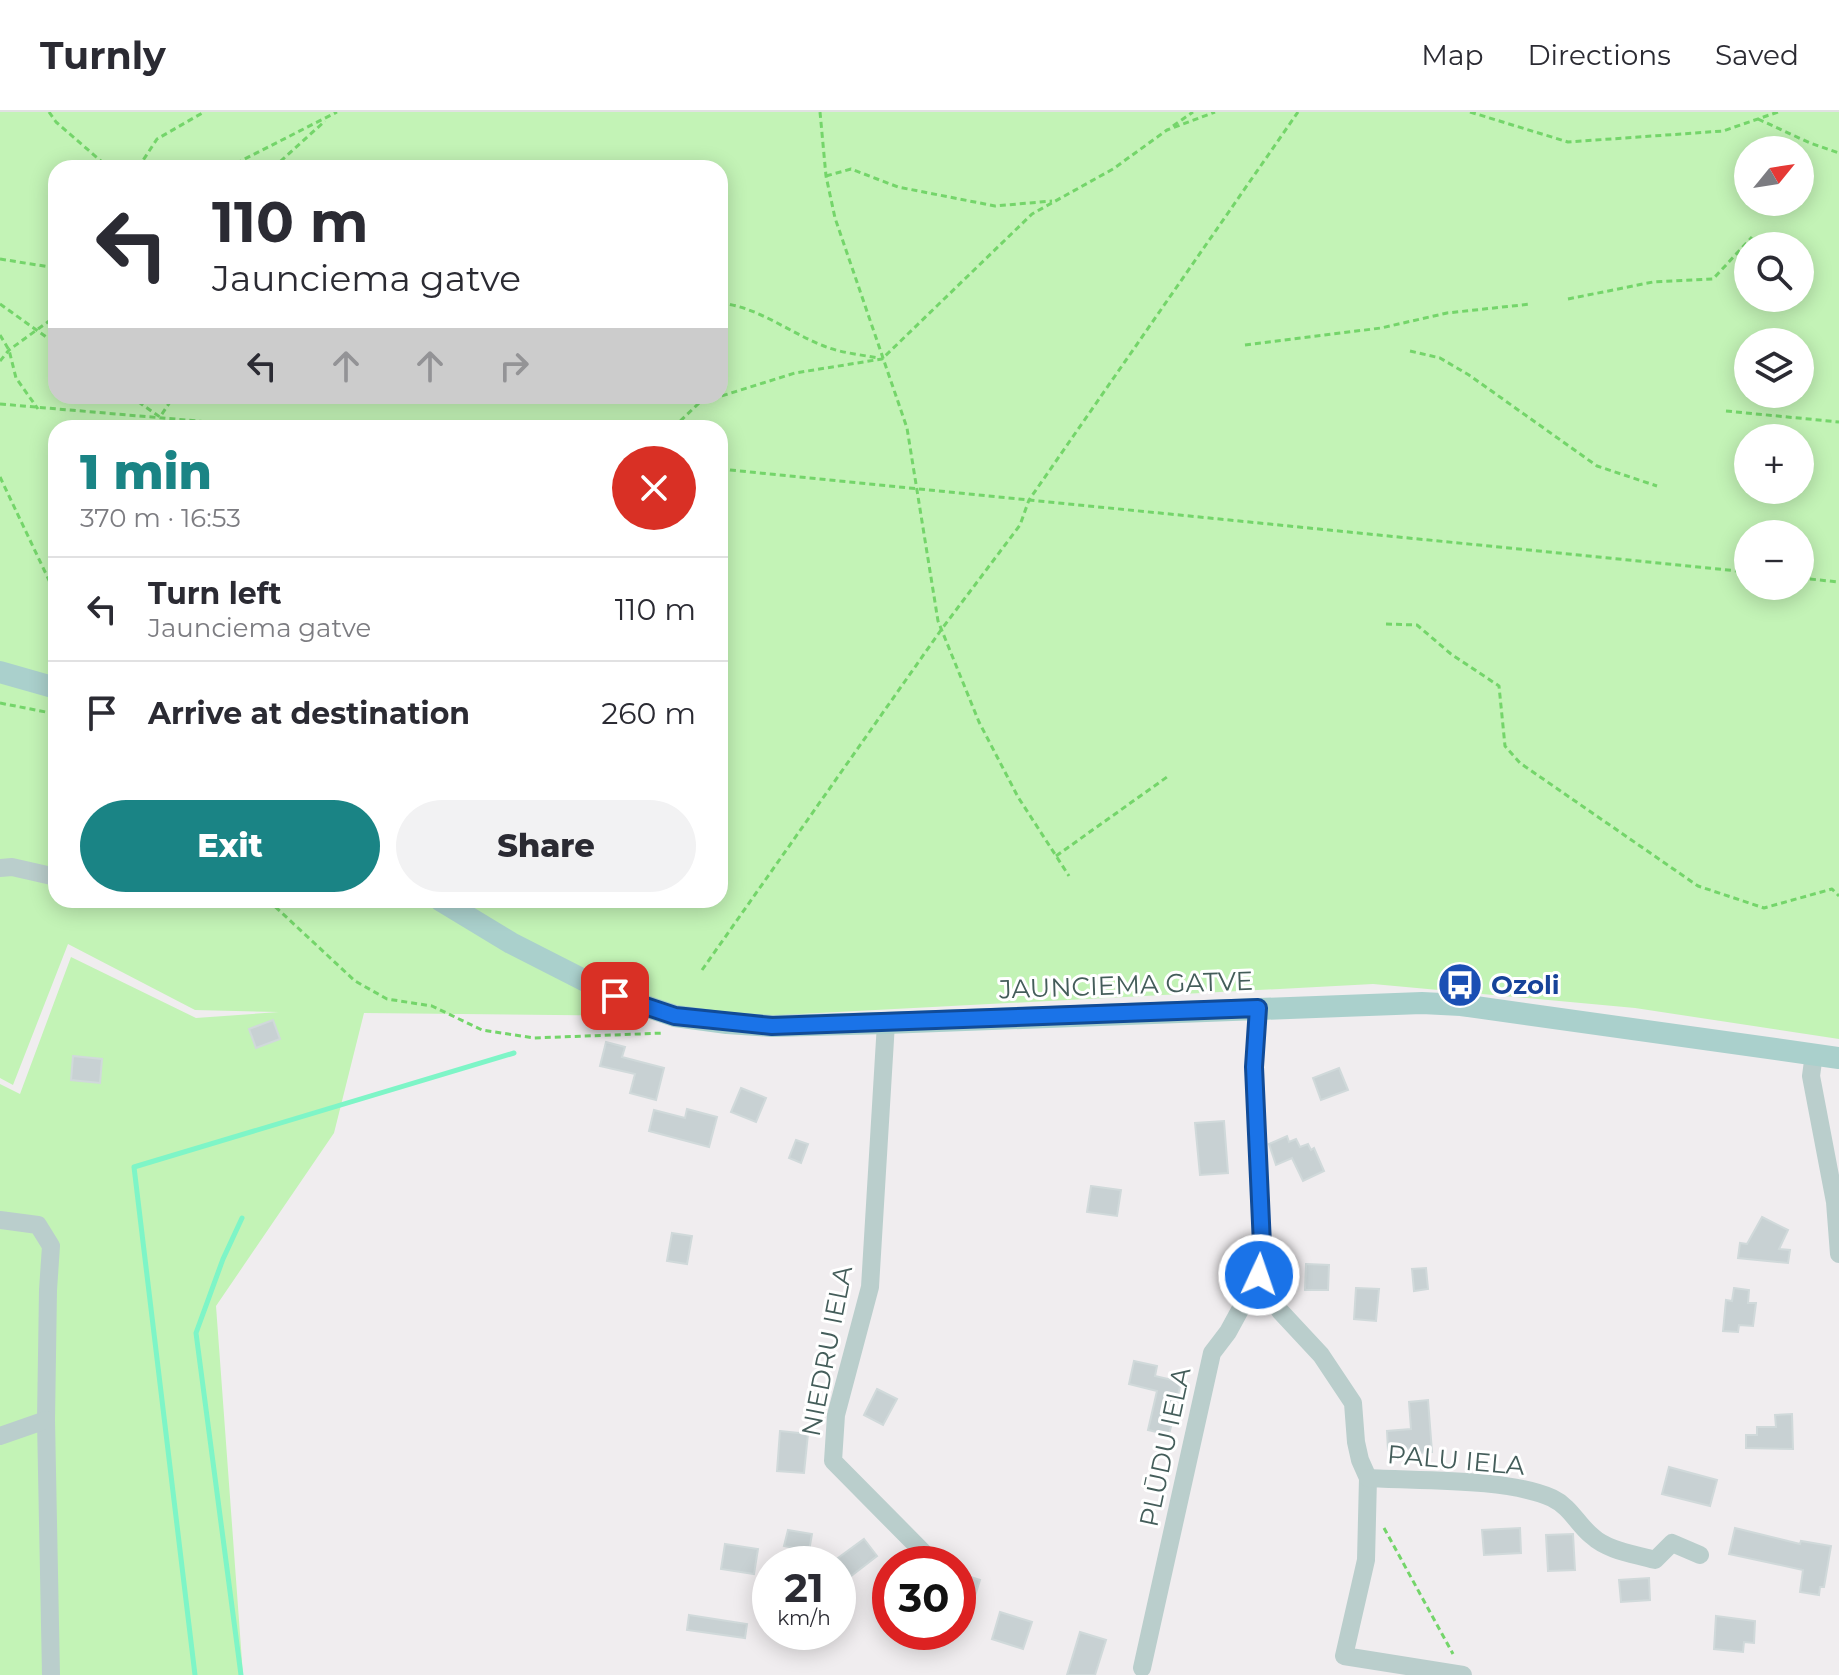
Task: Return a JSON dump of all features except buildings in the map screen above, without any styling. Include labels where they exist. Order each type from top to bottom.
[{"type":"main road","points":[[0,672],[48,686]]},
{"type":"main road","name":"JAUNCIEMA GATVE","points":[[453,908],[511,943],[615,996],[675,1016],[772,1026],[1422,1003],[1461,1005],[1839,1058]]},
{"type":"street","points":[[0,868],[12,867],[48,875]]},
{"type":"street","name":"PLŪDU IELA","points":[[1142,1668],[1212,1353],[1228,1332],[1259,1275],[1262,1245],[1254,1067],[1258,1008]]},
{"type":"street","name":"NIEDRU IELA","points":[[886,1023],[870,1287],[836,1415],[833,1461],[917,1546]]},
{"type":"street","points":[[1814,1054],[1811,1076],[1835,1202],[1839,1254]]},
{"type":"street","points":[[0,1220],[38,1225],[51,1246],[46,1420],[51,1675]]},
{"type":"street","points":[[1259,1275],[1280,1311],[1321,1355],[1353,1403],[1356,1442],[1368,1478],[1366,1560],[1344,1656],[1461,1668]]},
{"type":"street","points":[[0,1436],[46,1420]]},
{"type":"street","name":"PALU IELA","points":[[1368,1478],[1508,1486],[1553,1498],[1571,1511],[1594,1539],[1617,1549],[1655,1560],[1672,1543],[1700,1555]]},
{"type":"path","points":[[49,112],[56,122],[100,160]]},
{"type":"path","points":[[143,160],[157,139],[204,112]]},
{"type":"path","points":[[282,160],[335,112]]},
{"type":"path","points":[[820,112],[826,176],[835,218],[907,428],[941,630],[979,722],[1018,797],[1069,876]]},
{"type":"path","points":[[728,394],[795,373],[882,359],[1032,214],[1113,169],[1193,112]]},
{"type":"path","points":[[1167,130],[1215,112]]},
{"type":"path","points":[[702,970],[941,630],[1020,525],[1029,500],[1298,112]]},
{"type":"path","points":[[1470,112],[1568,142],[1723,131],[1778,112]]},
{"type":"path","points":[[243,160],[329,117]]},
{"type":"path","points":[[1758,119],[1839,153]]},
{"type":"path","points":[[826,176],[851,169],[898,187],[995,206],[1056,201]]},
{"type":"path","points":[[1568,299],[1653,282],[1713,279],[1734,256]]},
{"type":"path","points":[[0,259],[48,267]]},
{"type":"path","points":[[0,304],[48,338]]},
{"type":"path","points":[[728,304],[765,317],[829,348],[882,359]]},
{"type":"path","points":[[1245,345],[1381,328],[1447,313],[1531,304]]},
{"type":"path","points":[[0,361],[9,350],[48,322]]},
{"type":"path","points":[[0,335],[9,350],[16,378],[38,409]]},
{"type":"path","points":[[1410,351],[1440,358],[1469,375],[1597,466],[1657,486]]},
{"type":"path","points":[[0,404],[192,420]]},
{"type":"path","points":[[141,404],[160,417]]},
{"type":"path","points":[[160,417],[169,404]]},
{"type":"path","points":[[681,420],[698,404]]},
{"type":"path","points":[[1726,411],[1839,422]]},
{"type":"path","points":[[728,470],[1734,571]]},
{"type":"path","points":[[0,477],[48,578]]},
{"type":"path","points":[[1814,579],[1839,582]]},
{"type":"path","points":[[1386,624],[1417,625],[1451,654],[1499,686],[1505,746],[1520,763],[1698,886],[1764,908],[1832,889],[1839,896]]},
{"type":"path","points":[[0,703],[48,712]]},
{"type":"path","points":[[1056,856],[1167,777]]},
{"type":"path","points":[[277,908],[355,981],[387,999],[432,1006],[482,1030],[534,1038],[664,1033]]},
{"type":"path","points":[[1368,1501],[1461,1668]]},
{"type":"green space","points":[[0,112],[1839,112],[1839,1039],[1635,1008],[1373,984],[744,1017],[364,1013],[334,1133],[216,1306],[243,1675],[0,1675],[0,1084],[20,1094],[71,957],[196,1018],[279,1012],[195,1010],[68,944],[13,1085],[0,1078]]},
{"type":"waterway","points":[[195,1675],[134,1167],[514,1053]]},
{"type":"waterway","points":[[241,1675],[196,1333],[223,1259],[242,1218]]},
{"type":"place","name":"Ozoli","points":[[1460,985]]},
{"type":"route","points":[[615,996],[675,1016],[772,1026],[1258,1008],[1254,1067],[1262,1245],[1259,1275]]}]
